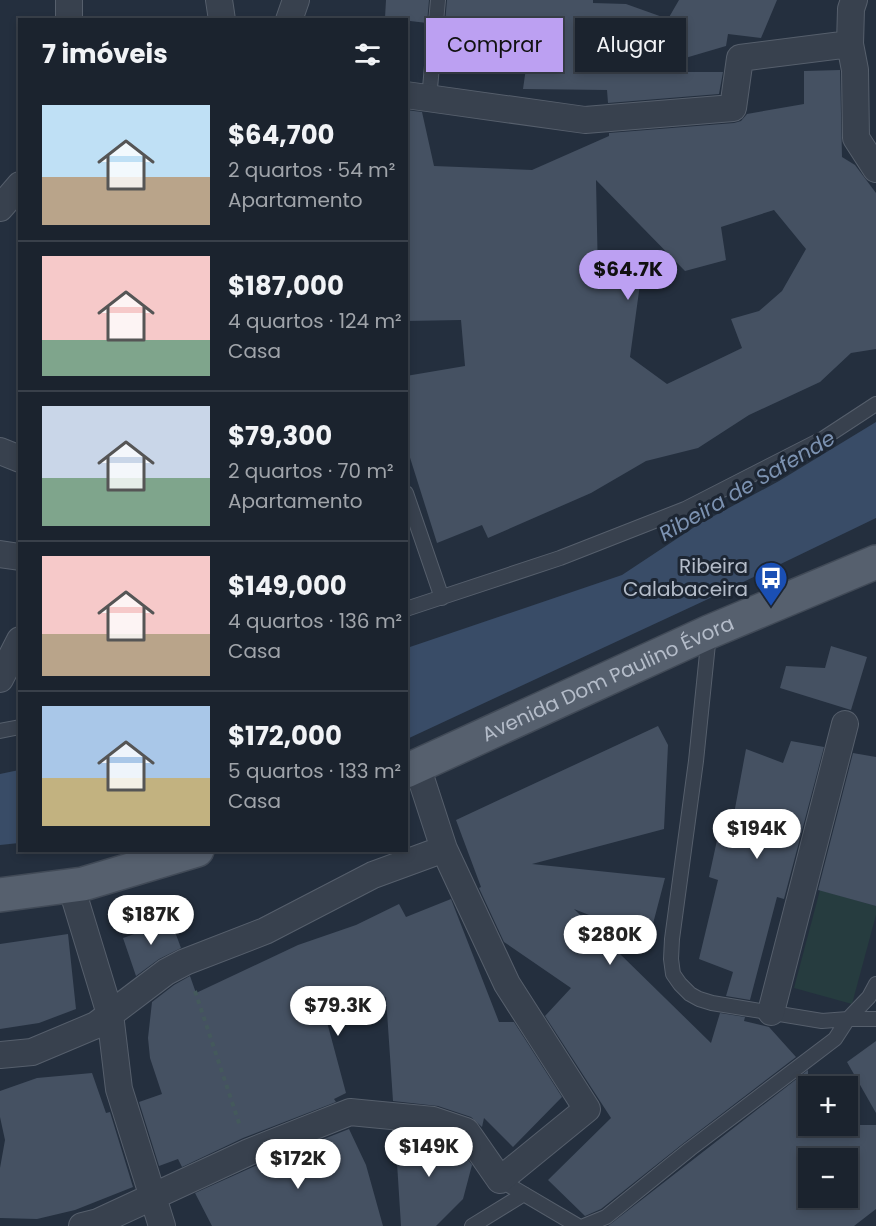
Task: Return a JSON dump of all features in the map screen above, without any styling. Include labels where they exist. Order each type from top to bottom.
[{"type":"main road","name":"Avenida Dom Paulino Évora","points":[[412,769],[709,632],[876,562]]},
{"type":"main road","points":[[0,895],[83,884],[190,852]]},
{"type":"street","points":[[69,0],[69,18]]},
{"type":"street","points":[[219,0],[222,18]]},
{"type":"street","points":[[290,18],[296,0]]},
{"type":"street","points":[[854,0],[850,9],[850,44],[855,70],[856,138],[876,169]]},
{"type":"street","points":[[418,97],[585,120],[733,108],[740,58],[850,44]]},
{"type":"street","points":[[0,208],[18,188]]},
{"type":"street","points":[[0,451],[18,458]]},
{"type":"street","points":[[0,554],[18,557]]},
{"type":"street","points":[[0,679],[18,644]]},
{"type":"street","points":[[771,1012],[845,724]]},
{"type":"street","points":[[82,1226],[98,1222],[249,1152],[350,1112],[433,1120],[466,1131],[501,1180],[587,1109],[507,984],[444,849],[412,769]]},
{"type":"street","points":[[0,1055],[32,1052],[96,1025],[166,972],[185,962],[265,931],[373,875],[444,849]]},
{"type":"street","points":[[71,886],[110,1014],[119,1089],[162,1226]]},
{"type":"lane","points":[[418,97],[438,0]]},
{"type":"lane","points":[[408,608],[560,558],[685,509],[824,438],[876,404]]},
{"type":"lane","points":[[408,500],[442,598]]},
{"type":"lane","points":[[709,632],[696,761],[672,939],[670,959],[673,974],[690,994],[711,1003],[822,1021],[848,1018],[876,1019]]},
{"type":"lane","points":[[0,731],[18,727]]},
{"type":"lane","points":[[584,1226],[606,1217],[690,1149],[835,1040],[848,1018],[869,997],[876,984]]},
{"type":"lane","points":[[501,1180],[578,1226]]},
{"type":"lane","points":[[472,1226],[524,1194]]},
{"type":"path","points":[[185,962],[249,1152]]},
{"type":"green space","points":[[820,890],[876,906],[876,915],[852,1004],[794,988]]},
{"type":"water","points":[[876,422],[876,518],[408,739],[408,648],[622,575],[699,524],[779,481]]},
{"type":"water","points":[[18,770],[18,843],[0,845],[0,774]]},
{"type":"building","points":[[386,0],[429,0],[426,23],[408,21],[408,18],[385,18]]},
{"type":"building","points":[[447,0],[593,0],[593,3],[626,4],[665,18],[575,18],[575,72],[723,72],[719,94],[608,103],[607,90],[523,89],[525,72],[563,72],[563,18],[445,18]]},
{"type":"building","points":[[679,0],[777,0],[761,38],[728,34],[726,46],[686,58],[686,18],[669,18]]},
{"type":"building","points":[[840,70],[842,157],[855,165],[876,193],[876,349],[851,353],[820,382],[749,415],[698,448],[646,461],[591,493],[488,538],[482,525],[437,543],[408,451],[408,376],[465,366],[461,320],[408,321],[408,110],[422,112],[434,166],[532,170],[609,136],[609,133],[734,123],[741,121],[747,114],[804,104],[804,71]],"holes":[[[596,180],[685,271],[726,260],[721,227],[774,210],[806,249],[782,291],[759,311],[731,319],[742,348],[667,384],[630,357],[640,284],[598,276]]]},
{"type":"building","points":[[831,646],[867,657],[851,710],[780,688],[786,666],[825,668]]},
{"type":"building","points":[[658,726],[668,745],[664,829],[532,864],[665,878],[649,939],[574,909],[711,1043],[720,1013],[745,1017],[744,1021],[769,1027],[796,1057],[601,1209],[585,1216],[548,1180],[611,1118],[545,1016],[571,988],[504,942],[479,888],[481,887],[456,820]]},
{"type":"building","points":[[791,741],[824,747],[784,899],[777,897],[750,1000],[726,996],[733,972],[699,959],[718,880],[709,877],[719,831],[731,830],[746,749],[783,763]]},
{"type":"building","points":[[853,753],[876,757],[876,906],[818,890]]},
{"type":"building","points":[[451,899],[499,1022],[514,1022],[562,1097],[513,1147],[484,1118],[482,1127],[471,1117],[438,1106],[393,1101],[386,997],[327,1022],[346,1093],[334,1099],[336,1102],[243,1138],[182,1167],[178,1159],[159,1166],[139,1102],[162,1094],[150,1058],[148,1038],[152,1002],[190,976],[196,993],[298,945],[356,925],[399,904],[406,917]]},
{"type":"building","points":[[171,921],[181,948],[159,959],[136,976],[123,938]]},
{"type":"building","points":[[68,934],[76,1009],[39,1023],[0,1029],[0,944]]},
{"type":"building","points":[[876,1041],[876,1113],[858,1081],[858,1076],[855,1076],[847,1062]]},
{"type":"building","points":[[808,1070],[808,1076],[800,1076]]},
{"type":"building","points":[[92,1073],[106,1113],[110,1112],[133,1187],[75,1210],[37,1219],[0,1218],[0,1168],[5,1140],[0,1117],[0,1091],[37,1078]]},
{"type":"building","points":[[798,1078],[798,1136],[858,1136],[858,1125],[876,1125],[876,1209],[854,1226],[608,1226]]},
{"type":"building","points":[[349,1129],[366,1165],[383,1226],[212,1226],[195,1193],[255,1166]]},
{"type":"building","points":[[395,1131],[430,1135],[457,1144],[472,1165],[463,1199],[436,1226],[401,1226]]},
{"type":"place","name":"Ribeira Calabaceira","points":[[771,607]]},
{"type":"water label","name":"Ribeira de Safende","points":[[747,486]]}]
